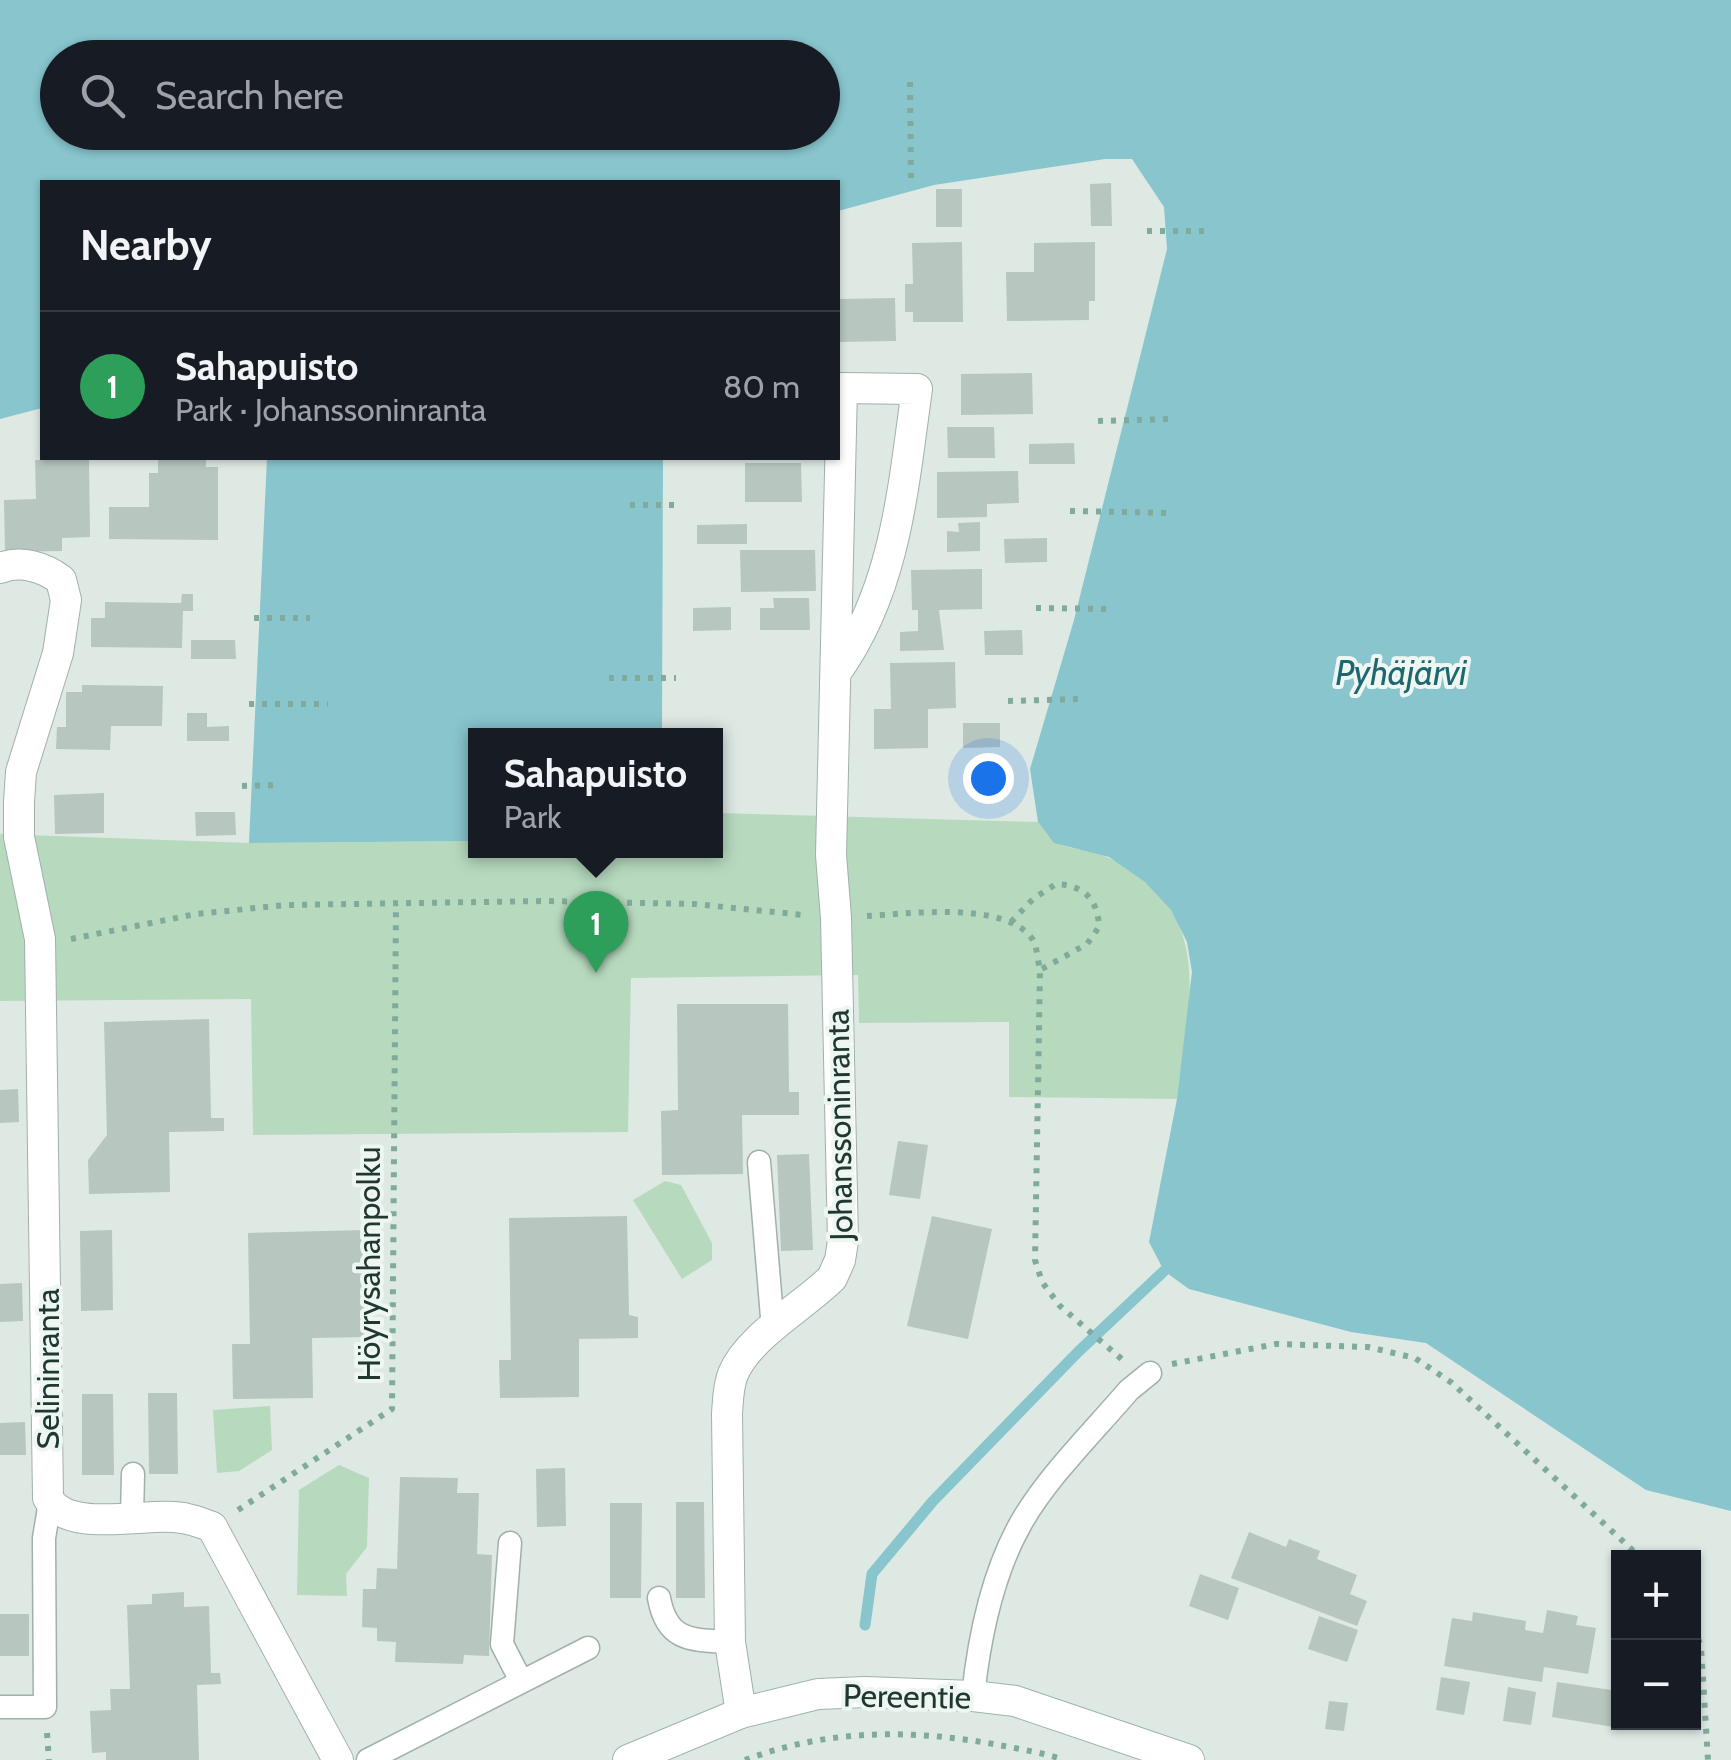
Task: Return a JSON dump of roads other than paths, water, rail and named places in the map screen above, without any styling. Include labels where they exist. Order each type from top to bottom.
[{"type":"street","name":"Johanssoninranta","points":[[741,1713],[730,1642],[726,1414],[732,1374],[744,1355],[832,1278],[840,1260],[844,1220],[836,918],[830,854],[838,671],[842,388],[917,389],[900,505],[877,602],[860,639],[838,671]]},
{"type":"street","name":"Selininranta","points":[[0,568],[28,564],[44,570],[62,580],[66,593],[58,654],[9,802],[20,837],[40,939],[50,1502]]},
{"type":"street","points":[[50,1502],[58,1512],[78,1519],[193,1519],[212,1527],[338,1760]]},
{"type":"street","name":"Pereentie","points":[[628,1760],[741,1713],[818,1694],[892,1692],[1015,1701],[1189,1760]]},
{"type":"lane","points":[[759,1162],[774,1329]]},
{"type":"lane","points":[[973,1696],[984,1628],[1002,1566],[1020,1524],[1129,1390],[1150,1373]]},
{"type":"lane","points":[[132,1474],[132,1517]]},
{"type":"lane","points":[[0,1707],[45,1707],[44,1538],[50,1502]]},
{"type":"lane","points":[[510,1542],[502,1644],[521,1681]]},
{"type":"lane","points":[[659,1598],[662,1617],[672,1630],[692,1640],[730,1642]]},
{"type":"lane","points":[[368,1760],[588,1648]]},
{"type":"water","name":"Pyhäjärvi","points":[[0,0],[1731,0],[1731,1511],[1646,1490],[1426,1343],[1351,1332],[1189,1289],[1164,1271],[1149,1242],[1177,1099],[1192,972],[1187,942],[1171,910],[1145,882],[1109,857],[1054,843],[1038,822],[1030,769],[1074,620],[1167,249],[1164,207],[1132,159],[1105,159],[934,185],[840,210],[840,180],[40,180],[40,409],[0,419]]},
{"type":"water","points":[[267,460],[663,460],[662,728],[468,728],[468,841],[249,843]]},
{"type":"waterway","points":[[865,1625],[872,1574],[933,1501],[1079,1351],[1164,1271]]},
{"type":"place","name":"Sahapuisto","points":[[596,973]]}]
